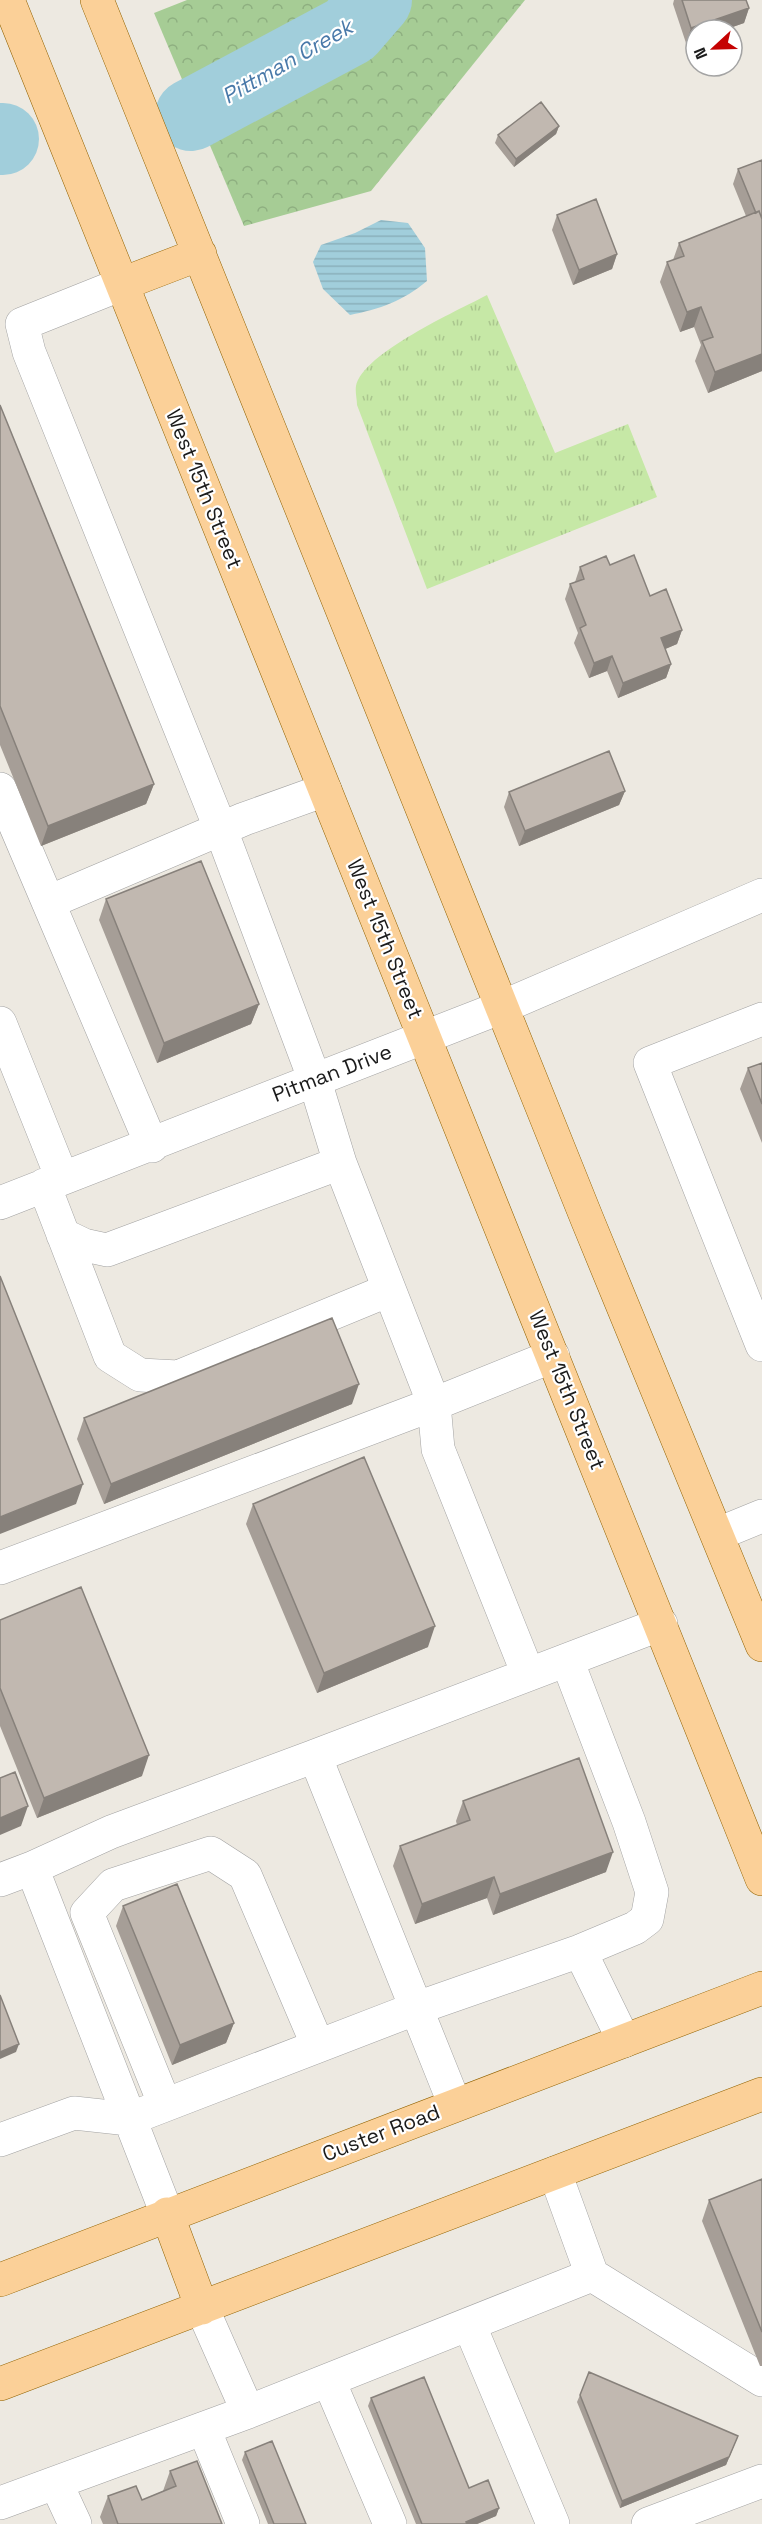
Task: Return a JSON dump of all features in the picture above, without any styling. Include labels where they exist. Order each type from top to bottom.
[{"type":"main road","name":"West 15th Street","points":[[8,0],[762,1879]]},
{"type":"main road","points":[[97,0],[762,1646]]},
{"type":"main road","points":[[122,284],[200,254]]},
{"type":"main road","name":"Custer Road","points":[[0,2280],[167,2214],[762,1988]]},
{"type":"main road","points":[[0,2384],[762,2094]]},
{"type":"main road","points":[[167,2214],[202,2308]]},
{"type":"street","points":[[122,284],[11,329],[29,352],[221,830],[314,1078],[340,1163],[434,1404],[438,1449],[528,1674]]},
{"type":"street","points":[[0,789],[152,1146]]},
{"type":"street","points":[[49,902],[221,830],[325,790]]},
{"type":"street","name":"Pitman Drive","points":[[0,1203],[53,1181],[152,1146],[314,1078],[502,1007],[762,896]]},
{"type":"street","points":[[762,1019],[650,1063],[762,1345]]},
{"type":"street","points":[[0,1023],[53,1181],[63,1235],[110,1356],[140,1375],[178,1377],[389,1290]]},
{"type":"street","points":[[63,1235],[84,1245],[107,1250],[340,1163]]},
{"type":"street","points":[[0,1568],[434,1404],[553,1356]]},
{"type":"street","points":[[718,1534],[762,1516]]},
{"type":"street","points":[[0,1880],[111,1832],[661,1624]]},
{"type":"street","points":[[0,2140],[74,2113],[129,2119],[417,2008],[580,1951],[635,1928],[646,1919],[652,1892],[629,1822],[567,1660]]},
{"type":"street","points":[[315,1756],[455,2105]]},
{"type":"street","points":[[165,2105],[87,1913],[113,1885],[211,1853],[245,1875],[318,2046]]},
{"type":"street","points":[[32,1868],[167,2214]]},
{"type":"street","points":[[580,1951],[624,2041]]},
{"type":"street","points":[[555,2173],[592,2275],[762,2380]]},
{"type":"street","points":[[0,2503],[248,2412],[592,2275]]},
{"type":"street","points":[[202,2308],[248,2412]]},
{"type":"street","points":[[469,2325],[553,2524]]},
{"type":"street","points":[[328,2380],[390,2524]]},
{"type":"street","points":[[204,2428],[243,2524]]},
{"type":"street","points":[[648,2524],[762,2481]]},
{"type":"street","points":[[56,2483],[75,2524]]},
{"type":"green space","points":[[187,0],[525,0],[371,191],[244,226],[154,13]]},
{"type":"green space","points":[[487,295],[555,453],[628,424],[657,497],[427,589],[357,405],[356,386],[362,373],[393,347],[434,322]]},
{"type":"water","points":[[381,220],[408,223],[425,248],[427,281],[391,303],[350,315],[323,289],[313,262],[321,245],[355,233]]},
{"type":"building","points":[[682,0],[746,0],[749,8],[720,18],[688,18]]},
{"type":"building","points":[[541,102],[559,126],[516,159],[498,135]]},
{"type":"building","points":[[762,160],[762,219],[759,211],[756,213],[738,169]]},
{"type":"building","points":[[596,199],[617,254],[579,270],[557,215]]},
{"type":"building","points":[[759,211],[762,219],[762,354],[715,372],[702,341],[713,337],[701,307],[687,312],[667,262],[684,256],[679,243]]},
{"type":"building","points":[[0,405],[154,784],[48,826],[0,706]]},
{"type":"building","points":[[634,555],[650,596],[666,589],[682,630],[661,638],[671,664],[623,683],[612,656],[594,663],[580,628],[586,625],[570,584],[584,579],[580,567],[606,556],[610,565]]},
{"type":"building","points":[[609,751],[625,791],[525,831],[509,792]]},
{"type":"building","points":[[201,861],[259,1004],[164,1043],[106,899]]},
{"type":"building","points":[[762,1063],[762,1104],[748,1068]]},
{"type":"building","points":[[0,1276],[83,1484],[0,1517]]},
{"type":"building","points":[[332,1318],[359,1384],[111,1484],[84,1418]]},
{"type":"building","points":[[364,1457],[435,1626],[324,1673],[253,1504]]},
{"type":"building","points":[[81,1587],[149,1755],[44,1798],[0,1688],[0,1620]]},
{"type":"building","points":[[579,1758],[613,1852],[500,1894],[494,1877],[422,1904],[400,1846],[470,1820],[463,1801]]},
{"type":"building","points":[[15,1772],[28,1806],[0,1818],[0,1778]]},
{"type":"building","points":[[177,1884],[234,2023],[180,2045],[123,1906]]},
{"type":"building","points":[[0,1995],[19,2044],[0,2052]]},
{"type":"building","points":[[762,2179],[762,2332],[709,2200]]},
{"type":"building","points":[[589,2372],[738,2436],[729,2457],[622,2501],[580,2395]]},
{"type":"building","points":[[424,2377],[469,2488],[488,2480],[499,2508],[466,2522],[467,2524],[422,2524],[371,2398]]},
{"type":"building","points":[[272,2441],[306,2524],[274,2524],[245,2452]]},
{"type":"building","points":[[197,2461],[222,2524],[118,2524],[108,2496],[136,2486],[142,2500],[176,2486],[170,2471]]},
{"type":"waterway","name":"Pittman Creek","points":[[191,115],[350,30],[376,0]]}]
